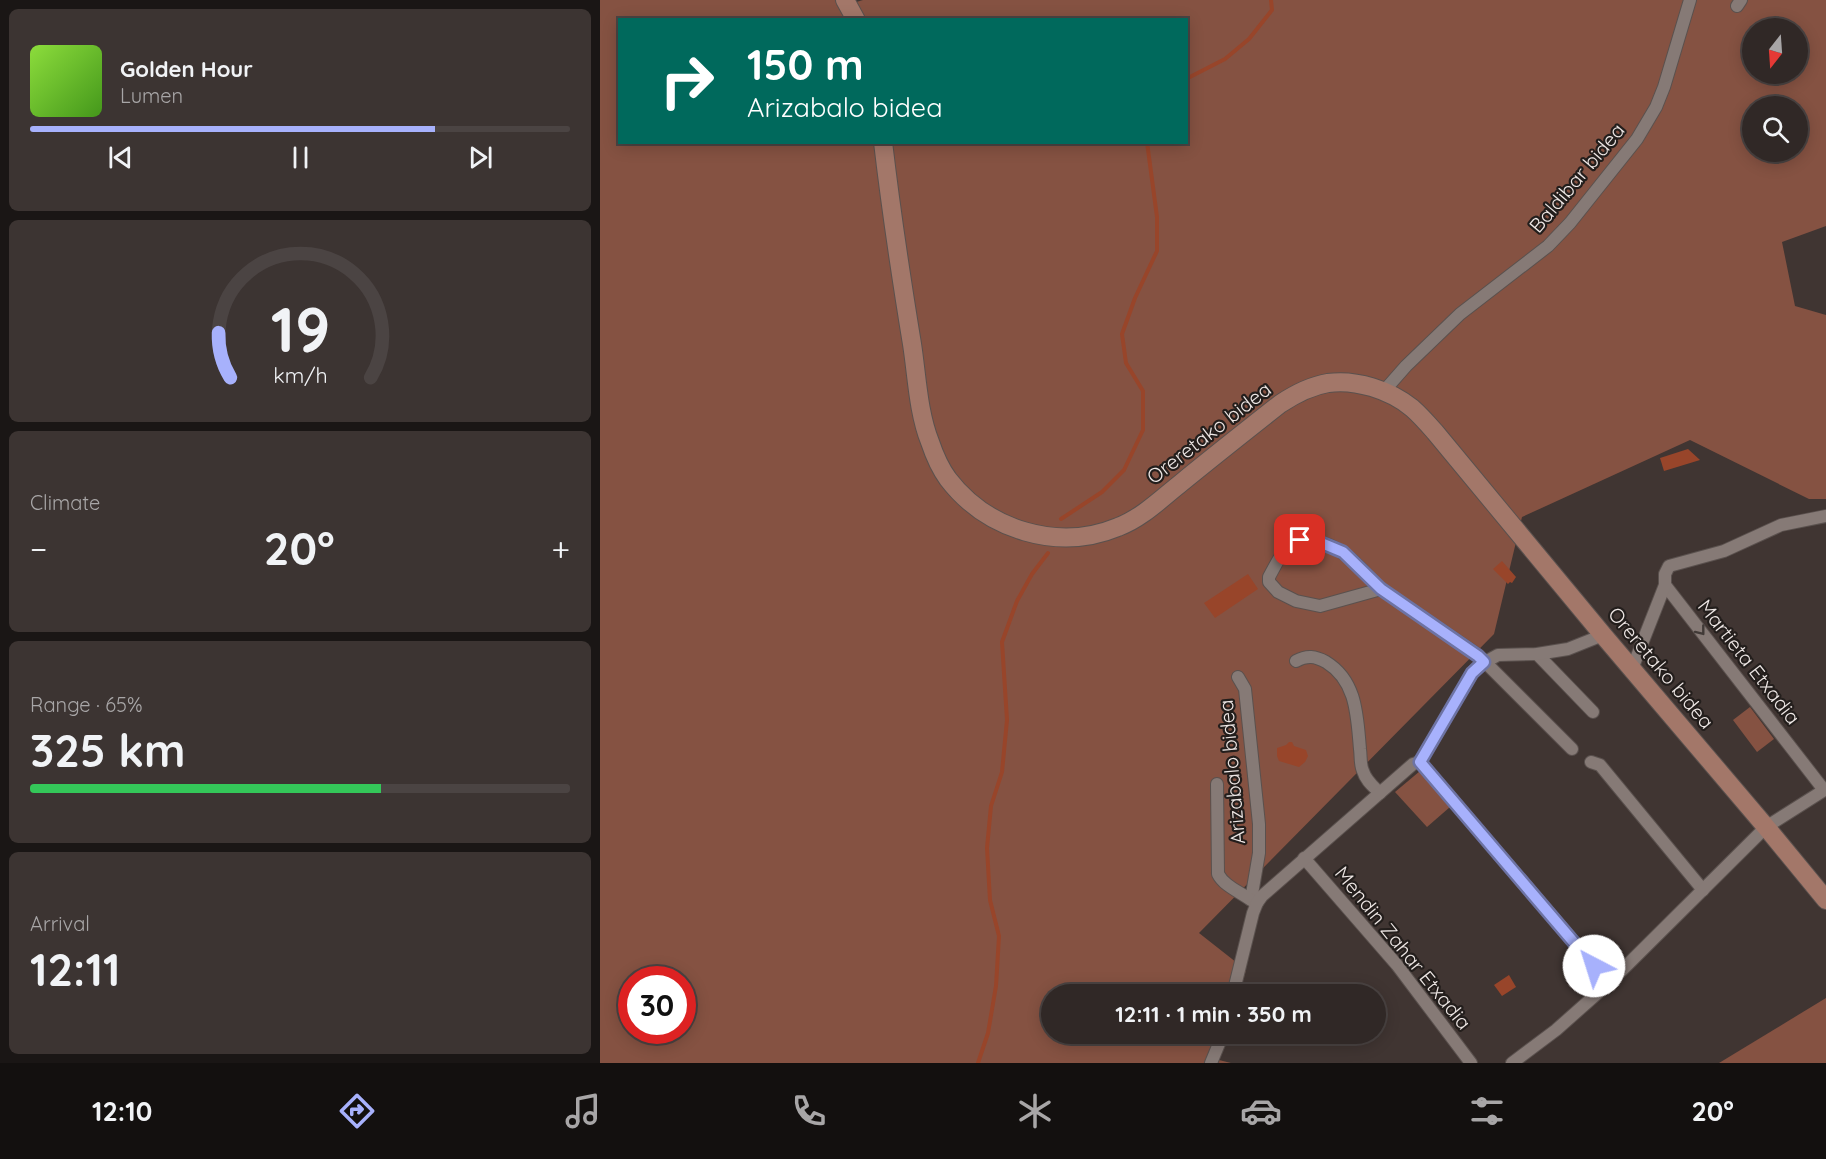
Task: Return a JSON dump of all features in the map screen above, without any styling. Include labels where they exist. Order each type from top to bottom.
[{"type":"main road","points":[[845,0],[855,18]]},
{"type":"main road","name":"Oreretako bidea","points":[[883,144],[919,401],[929,440],[947,477],[959,491],[986,514],[1015,528],[1063,539],[1091,535],[1119,527],[1148,510],[1280,404],[1297,393],[1335,383],[1364,385],[1384,391],[1413,408],[1435,432],[1826,900]]},
{"type":"street","name":"Baldibar bidea","points":[[1384,391],[1406,366],[1460,314],[1548,246],[1570,223],[1636,139],[1648,123],[1664,87],[1690,0]]},
{"type":"street","points":[[1632,669],[1665,585],[1665,574],[1669,566],[1724,551],[1781,525],[1826,516]]},
{"type":"street","points":[[1381,589],[1320,606],[1296,601],[1278,592],[1269,582],[1269,577],[1287,548],[1300,540],[1319,542],[1343,552],[1381,589],[1478,656],[1572,750]]},
{"type":"street","name":"Martieta Etxadia","points":[[1665,585],[1825,790],[1766,827]]},
{"type":"street","points":[[1484,662],[1498,655],[1537,654],[1568,649],[1603,635]]},
{"type":"street","points":[[1537,654],[1593,712]]},
{"type":"street","points":[[1296,661],[1303,657],[1313,656],[1332,667],[1347,683],[1353,694],[1357,710],[1362,770],[1369,783],[1380,793]]},
{"type":"street","name":"Arizabalo bidea","points":[[1254,901],[1413,764],[1420,762],[1472,673],[1484,662]]},
{"type":"street","name":"Arizabalo bidea","points":[[1235,984],[1252,913],[1259,853],[1259,824],[1245,689],[1238,677]]},
{"type":"street","points":[[1420,762],[1609,982]]},
{"type":"street","points":[[1592,762],[1600,765],[1703,890]]},
{"type":"street","name":"Arizabalo bidea","points":[[1217,784],[1218,874],[1220,879],[1230,887],[1254,901]]},
{"type":"street","points":[[1512,1063],[1556,1030],[1609,982],[1766,827]]},
{"type":"street","name":"Mendin Zahar Etxadia","points":[[1304,858],[1397,965],[1471,1063]]},
{"type":"street","points":[[1211,1063],[1219,1044]]},
{"type":"shaded area","points":[[600,0],[850,0],[853,3],[863,0],[1826,0],[1826,226],[1782,242],[1795,306],[1826,315],[1826,499],[1809,499],[1690,440],[1522,517],[1494,634],[1199,933],[1246,970],[1242,984],[1041,984],[1041,1044],[1224,1044],[1219,1060],[1231,1063],[600,1063]]},
{"type":"shaded area","points":[[1688,449],[1700,460],[1664,471],[1660,458]]},
{"type":"shaded area","points":[[1502,561],[1516,577],[1512,583],[1508,584],[1493,569]]},
{"type":"shaded area","points":[[1248,574],[1258,589],[1215,618],[1204,603]]},
{"type":"shaded area","points":[[1750,707],[1774,739],[1757,752],[1733,720]]},
{"type":"shaded area","points":[[1289,742],[1306,750],[1308,756],[1299,767],[1279,761],[1277,756],[1277,748]]},
{"type":"shaded area","points":[[1420,771],[1450,807],[1427,827],[1395,792]]},
{"type":"shaded area","points":[[1509,975],[1516,987],[1502,996],[1494,985]]},
{"type":"shaded area","points":[[1826,998],[1826,1063],[1719,1063]]},
{"type":"waterway","points":[[1188,78],[1225,59],[1249,39],[1272,10],[1271,0]]},
{"type":"waterway","points":[[1061,519],[1102,492],[1124,470],[1143,430],[1143,391],[1126,363],[1122,334],[1135,298],[1157,251],[1157,217],[1147,144]]},
{"type":"waterway","points":[[978,1063],[988,1033],[996,986],[999,936],[990,900],[987,848],[991,806],[1002,772],[1007,720],[1002,642],[1017,601],[1032,574],[1048,553]]},
{"type":"route","points":[[1300,540],[1319,542],[1343,552],[1381,589],[1484,662],[1472,673],[1420,762],[1594,966]]}]
